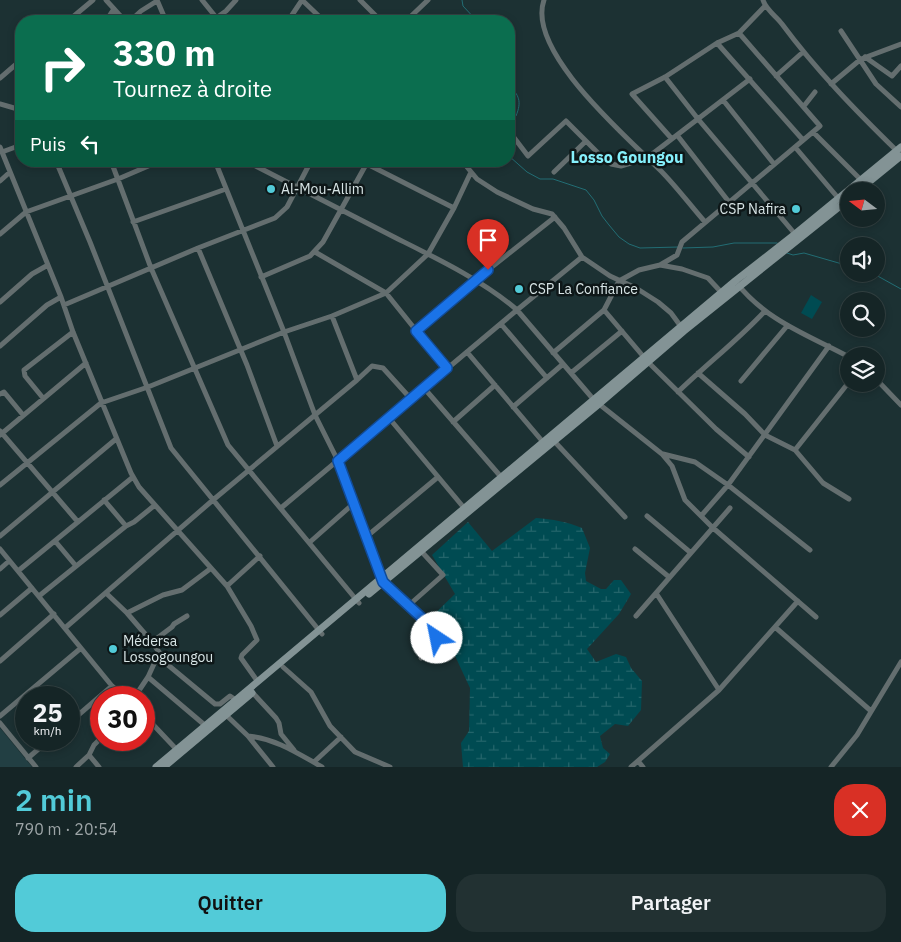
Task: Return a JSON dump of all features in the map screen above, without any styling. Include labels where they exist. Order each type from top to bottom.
[{"type":"main road","points":[[383,580],[503,479],[554,441],[722,292],[737,284],[795,234],[900,151]]},
{"type":"main road","points":[[867,182],[900,151]]},
{"type":"main road","points":[[682,328],[840,205]]},
{"type":"main road","points":[[503,479],[542,442],[597,402]]},
{"type":"main road","points":[[156,767],[207,728],[236,700],[283,667],[358,600],[421,551],[466,510]]},
{"type":"main road","points":[[207,728],[226,715],[258,682],[321,632]]},
{"type":"main road","points":[[164,767],[178,752]]},
{"type":"street","points":[[75,15],[93,0]]},
{"type":"street","points":[[106,0],[120,15]]},
{"type":"street","points":[[202,0],[212,15]]},
{"type":"street","points":[[221,15],[236,0]]},
{"type":"street","points":[[292,15],[302,0],[318,15]]},
{"type":"street","points":[[360,0],[375,15]]},
{"type":"street","points":[[412,15],[428,0]]},
{"type":"street","points":[[544,0],[540,12],[542,25],[546,38],[565,71],[661,171],[705,222]]},
{"type":"street","points":[[763,0],[765,6],[831,84],[861,116],[900,151]]},
{"type":"street","points":[[138,15],[157,1],[163,15]]},
{"type":"street","points":[[672,139],[632,94],[665,77],[717,42],[739,33],[765,6]]},
{"type":"street","points":[[110,15],[114,9]]},
{"type":"street","points":[[840,31],[863,58],[876,84],[901,107]]},
{"type":"street","points":[[660,266],[677,254],[682,242],[820,126],[739,33]]},
{"type":"street","points":[[717,42],[803,140]]},
{"type":"street","points":[[831,84],[863,58],[901,44]]},
{"type":"street","points":[[776,76],[803,52]]},
{"type":"street","points":[[863,58],[892,76],[901,66]]},
{"type":"street","points":[[0,78],[15,65]]},
{"type":"street","points":[[665,77],[795,234]]},
{"type":"street","points":[[515,139],[528,156],[566,122],[605,160],[617,166],[647,158],[750,80]]},
{"type":"street","points":[[804,106],[815,92]]},
{"type":"street","points":[[723,100],[774,164]]},
{"type":"street","points":[[0,104],[15,108]]},
{"type":"street","points":[[813,132],[862,181]]},
{"type":"street","points":[[677,135],[729,202]]},
{"type":"street","points":[[554,172],[586,141]]},
{"type":"street","points":[[15,147],[1,150],[64,305],[101,403],[133,477],[155,505],[227,586],[257,638],[256,643],[241,657],[258,682]]},
{"type":"street","points":[[795,147],[839,199]]},
{"type":"street","points":[[58,167],[108,286],[171,448],[321,632]]},
{"type":"street","points":[[113,167],[151,268],[224,438],[358,600]]},
{"type":"street","points":[[0,234],[26,212],[146,167]]},
{"type":"street","points":[[217,167],[284,332],[315,415],[338,461],[383,580],[438,635],[422,658]]},
{"type":"street","points":[[258,167],[428,254],[489,288],[517,310],[553,354],[597,402],[662,454],[672,466],[684,500],[712,527],[816,617]]},
{"type":"street","points":[[64,305],[198,248],[275,218],[287,207],[308,167]]},
{"type":"street","points":[[261,277],[304,260],[315,252],[323,242],[366,167]]},
{"type":"street","points":[[376,167],[454,208]]},
{"type":"street","points":[[467,167],[477,179],[497,192],[555,217],[582,257],[619,281],[636,288],[658,302],[671,313],[682,328]]},
{"type":"street","points":[[0,181],[10,172]]},
{"type":"street","points":[[0,485],[101,403],[148,387],[284,332],[332,316],[386,293],[428,254],[472,172]]},
{"type":"street","points":[[133,222],[226,189]]},
{"type":"street","points":[[416,331],[474,281],[555,217]]},
{"type":"street","points":[[198,248],[277,446]]},
{"type":"street","points":[[315,252],[386,293],[447,368]]},
{"type":"street","points":[[281,508],[582,257]]},
{"type":"street","points":[[0,302],[32,274],[48,265]]},
{"type":"street","points":[[553,354],[604,310],[619,281],[639,270],[660,266],[682,269],[708,278],[722,292]]},
{"type":"street","points":[[737,284],[765,311],[787,326],[840,352]]},
{"type":"street","points":[[0,346],[47,305],[61,298]]},
{"type":"street","points":[[604,310],[646,359],[678,392],[716,429],[749,457]]},
{"type":"street","points":[[678,392],[744,334],[765,311]]},
{"type":"street","points":[[332,316],[357,380]]},
{"type":"street","points":[[501,324],[547,378]]},
{"type":"street","points":[[741,381],[787,326]]},
{"type":"street","points":[[571,373],[622,331]]},
{"type":"street","points":[[43,398],[25,376],[24,370],[73,332]]},
{"type":"street","points":[[701,516],[728,485],[829,346]]},
{"type":"street","points":[[467,352],[542,442]]},
{"type":"street","points":[[78,522],[1,433],[86,363]]},
{"type":"street","points":[[513,407],[563,364]]},
{"type":"street","points":[[65,628],[372,366],[380,366],[384,369],[411,400]]},
{"type":"street","points":[[698,373],[745,414],[765,435],[795,450],[823,482],[849,499]]},
{"type":"street","points":[[453,422],[495,385]]},
{"type":"street","points":[[424,388],[503,479]]},
{"type":"street","points":[[885,389],[901,406]]},
{"type":"street","points":[[0,394],[4,392],[23,415]]},
{"type":"street","points":[[795,450],[841,392]]},
{"type":"street","points":[[389,418],[466,510]]},
{"type":"street","points":[[0,536],[116,439]]},
{"type":"street","points":[[554,441],[625,517]]},
{"type":"street","points":[[662,454],[695,462],[728,485],[810,550]]},
{"type":"street","points":[[18,571],[133,477]]},
{"type":"street","points":[[366,536],[438,477]]},
{"type":"street","points":[[104,500],[126,526]]},
{"type":"street","points":[[310,542],[353,504]]},
{"type":"street","points":[[39,596],[155,505]]},
{"type":"street","points":[[636,616],[730,508]]},
{"type":"street","points":[[646,516],[691,553]]},
{"type":"street","points":[[55,541],[76,566]]},
{"type":"street","points":[[0,549],[112,686]]},
{"type":"street","points":[[635,549],[669,577]]},
{"type":"street","points":[[408,606],[443,575],[421,551]]},
{"type":"street","points":[[227,586],[260,556]]},
{"type":"street","points":[[0,568],[9,561]]},
{"type":"street","points":[[127,613],[163,595],[182,590],[210,568]]},
{"type":"street","points":[[0,615],[32,588]]},
{"type":"street","points":[[106,593],[127,613],[179,675],[215,704],[220,704],[230,696],[236,700]]},
{"type":"street","points":[[656,593],[719,690]]},
{"type":"street","points":[[631,767],[719,690],[798,601]]},
{"type":"street","points":[[0,661],[54,614]]},
{"type":"street","points":[[152,642],[187,616]]},
{"type":"street","points":[[775,627],[871,711]]},
{"type":"street","points":[[0,716],[81,648]]},
{"type":"street","points":[[142,686],[159,653]]},
{"type":"street","points":[[831,767],[857,735],[901,662]]},
{"type":"street","points":[[283,667],[311,692],[327,720],[355,752],[390,767]]},
{"type":"street","points":[[148,676],[207,728]]},
{"type":"street","points":[[251,691],[276,718],[281,734],[296,752]]},
{"type":"street","points":[[80,714],[90,705]]},
{"type":"street","points":[[226,715],[248,736],[273,767]]},
{"type":"street","points":[[0,723],[36,767]]},
{"type":"street","points":[[155,726],[178,752]]},
{"type":"street","points":[[248,736],[267,738],[278,742],[322,767]]},
{"type":"street","points":[[314,762],[341,737]]},
{"type":"street","points":[[28,758],[36,751]]},
{"type":"street","points":[[76,767],[91,751]]},
{"type":"street","points":[[89,755],[99,767]]},
{"type":"street","points":[[638,761],[643,767]]},
{"type":"shaded area","points":[[0,728],[15,746],[15,751],[19,751],[32,767],[0,767]]},
{"type":"green space","points":[[811,295],[822,302],[812,319],[801,313]]},
{"type":"green space","points":[[536,518],[560,521],[582,528],[590,548],[585,573],[586,581],[601,589],[606,589],[614,580],[621,580],[631,594],[619,614],[587,649],[596,662],[616,654],[626,657],[631,668],[642,681],[641,710],[628,726],[615,724],[600,736],[603,748],[610,754],[605,762],[597,767],[463,767],[461,743],[469,731],[470,688],[448,636],[430,618],[455,594],[432,555],[468,522],[492,551]]},
{"type":"waterway","points":[[462,0],[463,6],[471,15]]},
{"type":"waterway","points":[[515,92],[519,99],[519,106],[515,116]]},
{"type":"waterway","points":[[515,161],[527,172],[540,179],[553,179],[586,190],[609,225],[619,237],[629,244],[640,248],[679,247]]},
{"type":"waterway","points":[[683,248],[713,247],[734,243],[777,243]]},
{"type":"waterway","points":[[787,253],[793,255],[804,253],[840,263]]},
{"type":"waterway","points":[[885,280],[901,289]]},
{"type":"place","name":"Al-Mou-Allim","points":[[271,189]]},
{"type":"place","name":"CSP Nafira","points":[[796,209]]},
{"type":"place","name":"CSP La Confiance","points":[[519,289]]},
{"type":"place","name":"Médersa Lossogoungou","points":[[113,649]]},
{"type":"district","name":"Losso Goungou","points":[[627,157]]},
{"type":"route","points":[[437,638],[438,635],[435,630],[383,582],[338,461],[447,368],[416,331],[488,270]]}]
